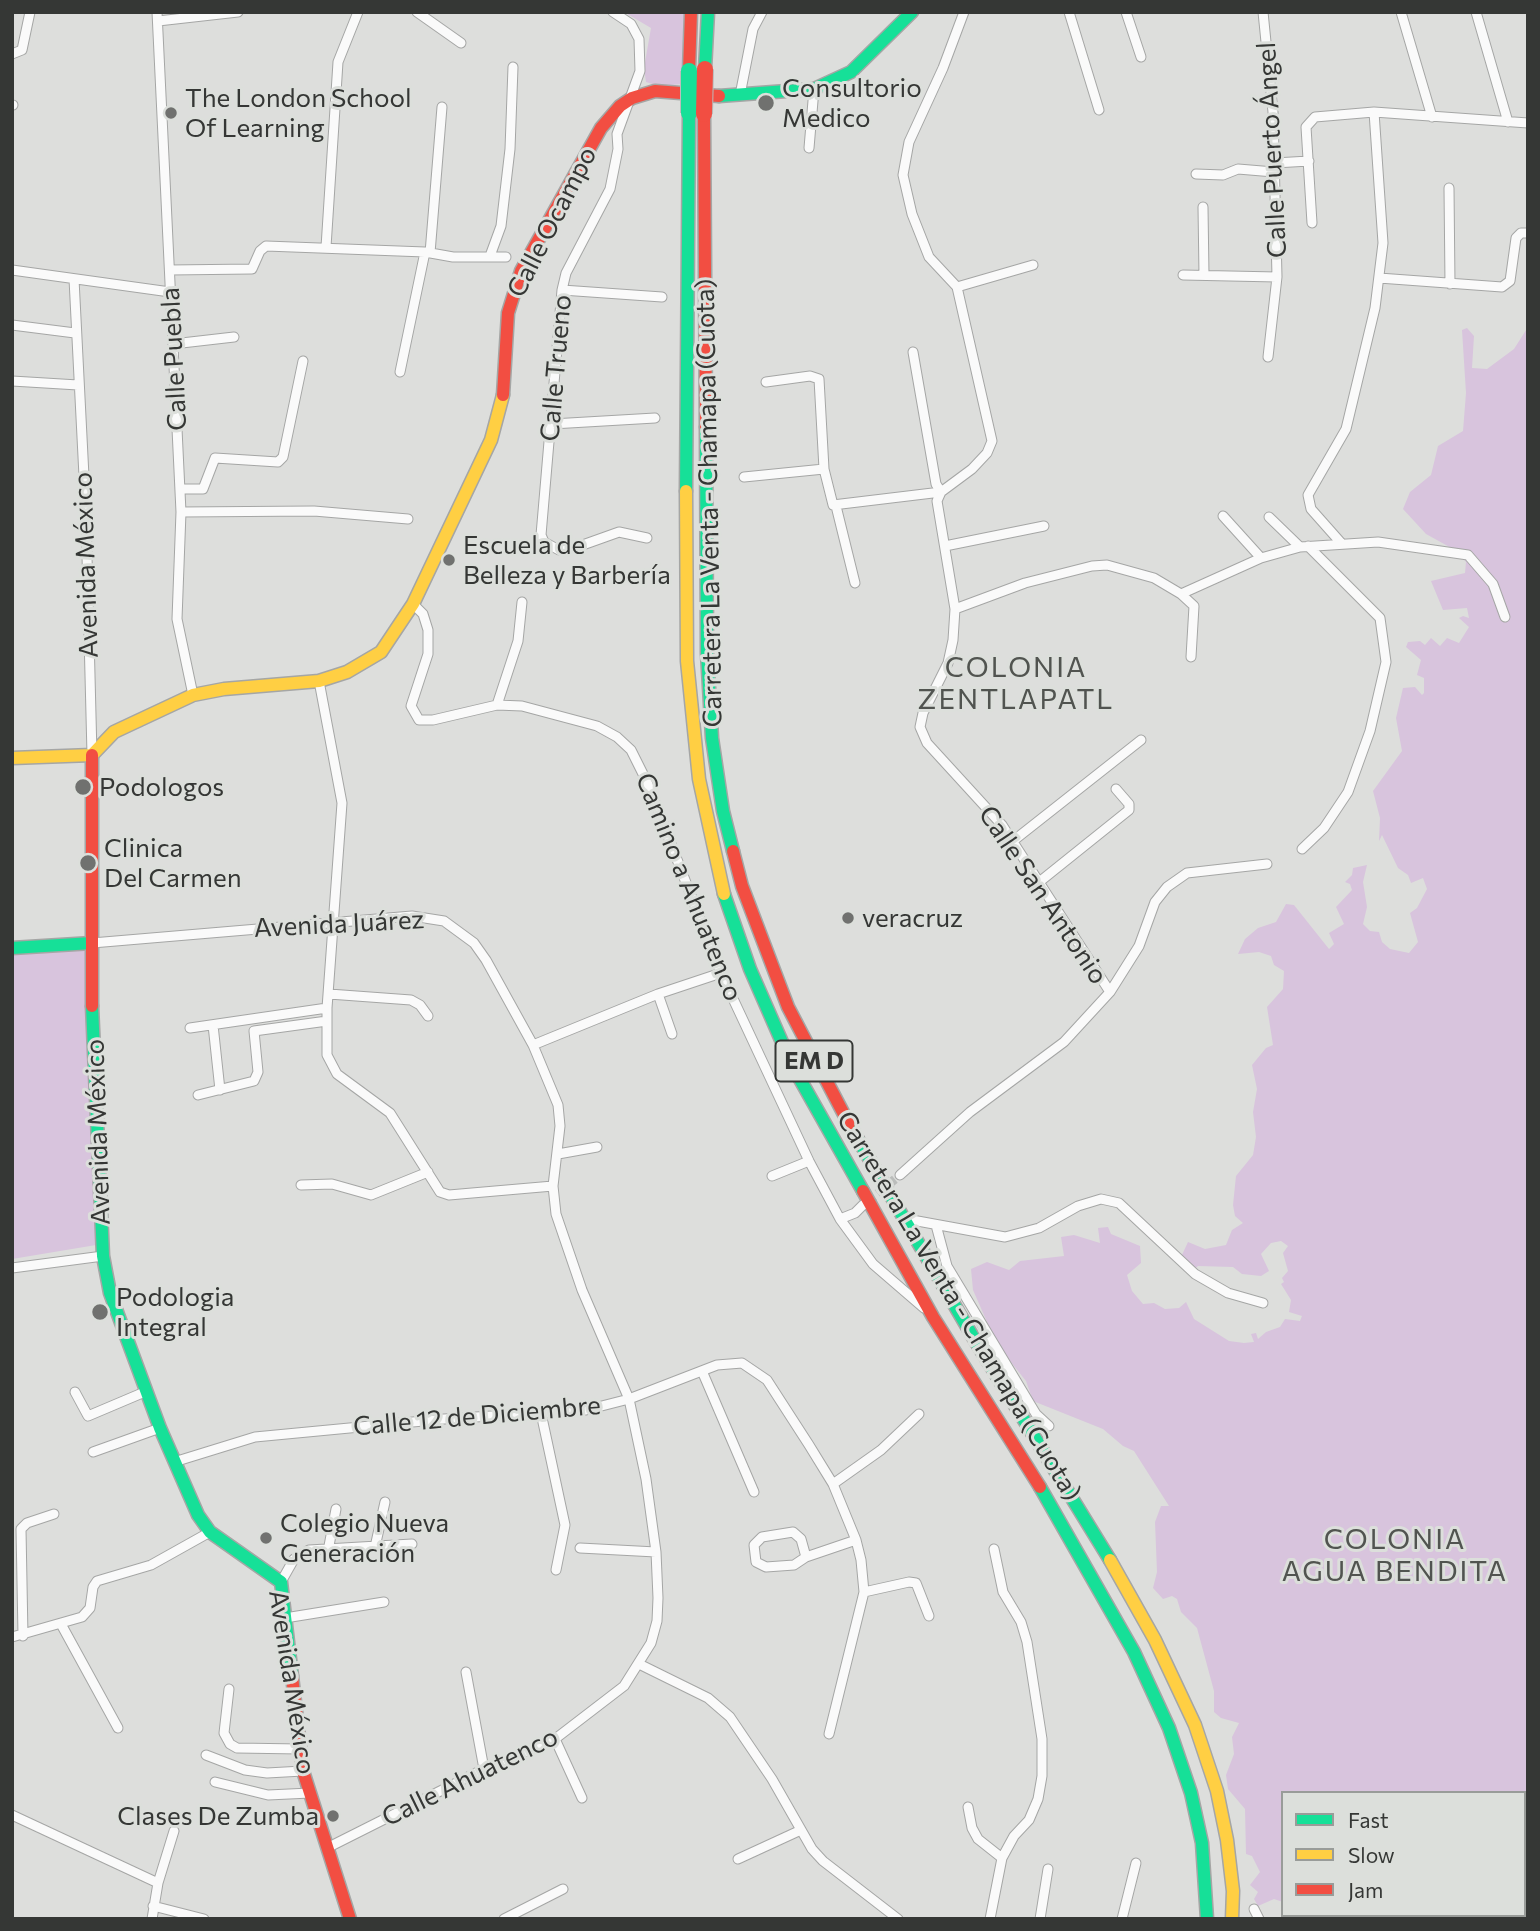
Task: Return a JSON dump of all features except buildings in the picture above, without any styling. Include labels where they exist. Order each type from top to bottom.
[{"type":"main road","name":"Carretera La Venta - Chamapa (Cuota)","points":[[697,70],[708,12]]},
{"type":"main road","points":[[632,98],[655,91],[740,94],[814,89],[851,72],[912,12]]},
{"type":"main road","name":"Carretera La Venta - Chamapa (Cuota)","points":[[690,15],[697,70],[685,564],[687,662],[692,721],[709,832],[735,930],[792,1065],[933,1317],[1033,1475],[1134,1652],[1169,1728],[1191,1793],[1202,1843],[1207,1919]]},
{"type":"main road","name":"Calle Ocampo","points":[[92,754],[114,732],[193,695],[224,688],[318,681],[346,672],[381,652],[413,604],[495,429],[503,400],[508,313],[521,271],[601,128],[609,116],[632,98]]},
{"type":"main road","name":"Carretera La Venta - Chamapa (Cuota)","points":[[696,113],[707,653],[712,738],[723,811],[742,886],[788,1007],[838,1105],[973,1337],[1115,1568],[1155,1640],[1195,1725],[1217,1791],[1228,1852],[1232,1919]]},
{"type":"main road","points":[[12,758],[92,754]]},
{"type":"main road","name":"Avenida México","points":[[92,754],[92,943],[103,1256],[110,1293],[160,1428],[198,1516],[210,1532],[270,1572],[281,1583],[303,1771],[350,1919]]},
{"type":"main road","name":"Avenida Juárez","points":[[12,948],[92,943]]},
{"type":"street","points":[[12,54],[22,50],[30,12]]},
{"type":"street","points":[[157,16],[238,12]]},
{"type":"street","points":[[326,247],[338,62],[358,12]]},
{"type":"street","points":[[417,12],[461,43]]},
{"type":"street","name":"Calle Trueno","points":[[613,12],[631,24],[639,39],[640,71],[617,134],[618,149],[610,189],[566,273],[562,290],[541,525],[544,542],[550,547],[567,550],[619,531],[647,538]]},
{"type":"street","points":[[740,94],[752,29],[762,12]]},
{"type":"street","points":[[836,506],[941,492],[972,469],[987,453],[992,441],[957,287],[953,279],[933,263],[923,244],[904,181],[903,164],[909,142],[943,68],[964,12]]},
{"type":"street","points":[[1069,12],[1098,110]]},
{"type":"street","points":[[1126,12],[1141,57]]},
{"type":"street","name":"Calle Puerto Ángel","points":[[1183,275],[1277,277],[1274,167],[1263,12]]},
{"type":"street","points":[[1401,12],[1432,117]]},
{"type":"street","points":[[1476,12],[1508,122]]},
{"type":"street","name":"Calle Puebla","points":[[157,16],[181,512],[177,619],[193,695]]},
{"type":"street","points":[[490,256],[501,226],[510,149],[513,67]]},
{"type":"street","points":[[809,148],[814,89]]},
{"type":"street","points":[[400,372],[428,253],[442,107]]},
{"type":"street","points":[[1342,544],[1311,509],[1308,495],[1346,429],[1368,346],[1383,243],[1374,112]]},
{"type":"street","points":[[1312,223],[1306,127],[1310,120],[1322,115],[1374,112],[1528,123]]},
{"type":"street","points":[[1196,174],[1223,175],[1238,169],[1309,161]]},
{"type":"street","points":[[1449,188],[1450,284]]},
{"type":"street","points":[[1203,207],[1204,275]]},
{"type":"street","points":[[1379,278],[1506,286],[1510,281],[1516,238],[1521,233],[1528,233]]},
{"type":"street","points":[[170,270],[247,270],[255,265],[260,251],[266,246],[326,247],[453,257],[506,257]]},
{"type":"street","points":[[957,287],[1032,265]]},
{"type":"street","points":[[12,270],[170,292]]},
{"type":"street","points":[[1268,357],[1277,277]]},
{"type":"street","name":"Avenida México","points":[[74,279],[86,516],[92,754]]},
{"type":"street","points":[[562,290],[662,297]]},
{"type":"street","points":[[12,325],[75,333]]},
{"type":"street","points":[[173,344],[234,337]]},
{"type":"street","name":"Calle San Antonio","points":[[913,352],[936,484],[941,492],[937,511],[956,609],[948,663],[923,713],[920,727],[927,743],[1013,841],[1110,992]]},
{"type":"street","points":[[180,489],[203,489],[215,458],[272,462],[283,457],[303,361]]},
{"type":"street","points":[[766,382],[810,376],[819,379],[824,468],[855,583]]},
{"type":"street","points":[[12,381],[78,385]]},
{"type":"street","points":[[552,425],[655,418]]},
{"type":"street","points":[[744,477],[824,468]]},
{"type":"street","points":[[181,512],[314,510],[408,519]]},
{"type":"street","points":[[1223,516],[1261,558]]},
{"type":"street","points":[[1269,517],[1380,618],[1386,662],[1370,731],[1348,792],[1324,828],[1303,849]]},
{"type":"street","points":[[945,546],[1044,526]]},
{"type":"street","points":[[1181,594],[1261,558],[1304,547],[1378,542],[1468,555],[1493,584],[1505,617]]},
{"type":"street","points":[[956,609],[1056,573],[1107,565],[1154,578],[1191,602],[1195,612],[1191,657]]},
{"type":"street","points":[[498,705],[518,641],[522,602]]},
{"type":"street","name":"Camino a Ahuatenco","points":[[413,604],[423,614],[428,630],[428,654],[411,706],[414,716],[423,721],[433,720],[498,705],[539,708],[587,723],[617,737],[631,750],[647,782],[722,972],[770,1083],[809,1161],[840,1219],[873,1264],[933,1317]]},
{"type":"street","points":[[318,681],[342,803],[327,1008],[327,1055],[337,1074],[390,1113],[436,1188],[449,1195],[553,1186]]},
{"type":"street","points":[[1013,841],[1141,740]]},
{"type":"street","points":[[1038,883],[1129,810],[1129,804],[1116,789]]},
{"type":"street","points":[[900,1175],[970,1112],[1063,1042],[1110,992],[1139,946],[1155,902],[1167,887],[1187,873],[1268,864]]},
{"type":"street","name":"Avenida Juárez","points":[[92,943],[412,916],[432,918],[456,927],[474,943],[533,1045],[558,1105],[561,1126],[553,1186],[562,1238],[629,1399],[646,1479],[656,1552],[657,1621],[651,1643],[639,1664]]},
{"type":"street","points":[[533,1045],[657,994],[722,972]]},
{"type":"street","points":[[328,994],[411,1000],[420,1004],[428,1016]]},
{"type":"street","points":[[657,994],[672,1034]]},
{"type":"street","points":[[190,1028],[327,1008]]},
{"type":"street","points":[[198,1096],[249,1084],[257,1077],[254,1031],[327,1021]]},
{"type":"street","points":[[213,1025],[220,1090]]},
{"type":"street","points":[[558,1154],[597,1147]]},
{"type":"street","points":[[772,1176],[809,1161]]},
{"type":"street","points":[[301,1185],[332,1184],[371,1195],[428,1172]]},
{"type":"street","points":[[912,1220],[1005,1237],[1039,1228],[1078,1206],[1101,1199],[1119,1203],[1195,1273],[1228,1293],[1263,1303]]},
{"type":"street","points":[[855,1213],[863,1205]]},
{"type":"street","points":[[840,1219],[855,1213],[870,1213]]},
{"type":"street","points":[[936,1225],[947,1266],[1036,1414],[1049,1426]]},
{"type":"street","points":[[12,1268],[103,1256]]},
{"type":"street","name":"Calle 12 de Diciembre","points":[[174,1462],[255,1437],[444,1419],[586,1410],[629,1399],[730,1362],[742,1363],[754,1368],[767,1380],[833,1484],[856,1540],[864,1592],[829,1734]]},
{"type":"street","points":[[702,1371],[754,1492]]},
{"type":"street","points":[[75,1392],[88,1416],[147,1391]]},
{"type":"street","points":[[541,1413],[565,1525],[556,1570]]},
{"type":"street","points":[[833,1484],[881,1450],[919,1414]]},
{"type":"street","points":[[93,1452],[160,1428]]},
{"type":"street","points":[[375,1547],[386,1502]]},
{"type":"street","points":[[328,1551],[336,1508]]},
{"type":"street","points":[[23,1636],[21,1530],[27,1523],[54,1514]]},
{"type":"street","points":[[12,1637],[23,1636],[87,1614],[97,1581],[151,1565],[210,1532]]},
{"type":"street","points":[[806,1557],[801,1539],[793,1532],[762,1537],[754,1545],[754,1557],[761,1566],[794,1565],[806,1557],[856,1540]]},
{"type":"street","points":[[281,1583],[300,1553],[412,1544]]},
{"type":"street","points":[[580,1548],[656,1552]]},
{"type":"street","points":[[990,1919],[1002,1858],[1014,1836],[1029,1820],[1038,1799],[1042,1739],[1027,1642],[1021,1622],[1003,1592],[994,1549]]},
{"type":"street","points":[[864,1592],[916,1583],[929,1616]]},
{"type":"street","points":[[285,1618],[384,1602]]},
{"type":"street","points":[[61,1624],[118,1728]]},
{"type":"street","points":[[639,1664],[708,1698],[730,1717],[823,1861],[897,1918]]},
{"type":"street","name":"Calle Ahuatenco","points":[[327,1848],[484,1769],[555,1739],[624,1686],[639,1664]]},
{"type":"street","points":[[466,1672],[484,1769]]},
{"type":"street","points":[[229,1689],[224,1733],[230,1744],[237,1748],[300,1749]]},
{"type":"street","points":[[555,1739],[582,1798]]},
{"type":"street","points":[[206,1755],[245,1770],[267,1773],[303,1771]]},
{"type":"street","points":[[215,1782],[268,1795],[310,1793]]},
{"type":"street","points":[[968,1807],[972,1828],[978,1839],[1002,1858]]},
{"type":"street","points":[[12,1815],[158,1883]]},
{"type":"street","points":[[738,1859],[802,1830]]},
{"type":"street","points":[[152,1919],[158,1883],[174,1831]]},
{"type":"street","points":[[1122,1919],[1136,1863]]},
{"type":"street","points":[[1040,1919],[1048,1869]]},
{"type":"street","points":[[504,1919],[563,1889]]},
{"type":"street","points":[[153,1906],[204,1919]]},
{"type":"street","points":[[1254,1909],[1259,1919]]},
{"type":"street","points":[[888,1919],[897,1918]]},
{"type":"shaded area","points":[[624,12],[685,12],[683,84],[659,86],[646,82],[644,68],[651,28]]},
{"type":"shaded area","points":[[1528,327],[1528,1919],[1322,1919],[1526,1917],[1526,1791],[1281,1791],[1281,1901],[1274,1899],[1258,1906],[1254,1899],[1258,1892],[1250,1885],[1260,1872],[1252,1856],[1246,1854],[1245,1809],[1228,1789],[1226,1775],[1234,1754],[1232,1737],[1239,1723],[1221,1718],[1214,1712],[1214,1691],[1197,1628],[1181,1612],[1177,1599],[1172,1596],[1163,1599],[1153,1588],[1157,1572],[1155,1522],[1161,1506],[1169,1506],[1134,1451],[1123,1446],[1103,1429],[1033,1401],[1026,1381],[1010,1361],[1005,1363],[973,1290],[971,1269],[987,1262],[1009,1270],[1020,1261],[1064,1256],[1061,1237],[1074,1235],[1100,1243],[1098,1228],[1108,1227],[1111,1234],[1140,1246],[1141,1263],[1127,1275],[1132,1291],[1143,1304],[1154,1303],[1165,1309],[1179,1308],[1186,1302],[1194,1319],[1229,1341],[1244,1343],[1254,1342],[1251,1334],[1256,1333],[1258,1339],[1266,1332],[1280,1327],[1285,1319],[1300,1321],[1302,1316],[1289,1312],[1291,1300],[1281,1284],[1288,1271],[1283,1253],[1288,1246],[1281,1241],[1271,1243],[1261,1254],[1269,1271],[1261,1276],[1242,1274],[1233,1267],[1198,1266],[1193,1270],[1181,1257],[1188,1242],[1205,1249],[1226,1245],[1232,1230],[1243,1223],[1235,1216],[1233,1205],[1236,1176],[1253,1155],[1256,1137],[1253,1112],[1257,1089],[1252,1065],[1266,1048],[1273,1045],[1267,1007],[1283,989],[1284,971],[1274,965],[1271,956],[1259,952],[1238,954],[1245,939],[1258,928],[1276,922],[1286,904],[1294,905],[1329,949],[1334,944],[1329,933],[1344,924],[1336,907],[1352,890],[1350,884],[1345,882],[1352,875],[1353,868],[1367,865],[1363,882],[1367,907],[1363,924],[1370,931],[1379,932],[1382,942],[1390,949],[1409,953],[1418,942],[1410,913],[1417,908],[1427,889],[1423,878],[1411,883],[1408,875],[1398,868],[1382,835],[1379,841],[1380,818],[1373,791],[1402,751],[1396,718],[1403,688],[1415,687],[1422,695],[1424,693],[1424,678],[1417,675],[1421,660],[1406,647],[1408,642],[1420,641],[1425,645],[1431,638],[1440,646],[1447,638],[1459,643],[1469,627],[1459,618],[1469,618],[1467,608],[1443,610],[1431,581],[1465,573],[1466,562],[1455,550],[1426,534],[1403,509],[1410,492],[1431,475],[1438,446],[1463,431],[1466,393],[1462,330],[1467,328],[1474,336],[1472,368],[1487,369],[1514,349]]},
{"type":"shaded area","points":[[92,943],[96,1245],[12,1259],[12,947]]},
{"type":"tunnel","points":[[867,1202],[900,1175]]},
{"type":"traffic: fast","points":[[705,69],[708,12]]},
{"type":"traffic: fast","points":[[719,96],[814,89],[851,72],[912,12]]},
{"type":"traffic: fast","points":[[689,71],[689,113]]},
{"type":"traffic: fast","points":[[686,491],[689,113]]},
{"type":"traffic: fast","points":[[706,427],[707,653],[712,738],[723,811],[733,851]]},
{"type":"traffic: fast","points":[[724,894],[750,969],[792,1065],[863,1191]]},
{"type":"traffic: fast","points":[[12,948],[92,943]]},
{"type":"traffic: fast","points":[[92,1006],[103,1256],[110,1293],[160,1428],[198,1515],[210,1532],[281,1582],[292,1676]]},
{"type":"traffic: fast","points":[[849,1124],[973,1337],[1110,1560]]},
{"type":"traffic: fast","points":[[1040,1487],[1134,1652],[1169,1728],[1191,1793],[1202,1843],[1207,1919]]},
{"type":"traffic: slow","points":[[92,755],[114,732],[193,695],[224,689],[319,681],[347,672],[381,652],[413,604],[491,440],[503,395]]},
{"type":"traffic: slow","points":[[686,491],[687,661],[699,779],[724,894]]},
{"type":"traffic: slow","points":[[12,758],[92,755]]},
{"type":"traffic: slow","points":[[1110,1560],[1155,1640],[1195,1725],[1217,1791],[1227,1840],[1233,1891],[1232,1919]]},
{"type":"traffic: jam","points":[[689,71],[691,12]]},
{"type":"traffic: jam","points":[[704,114],[705,69]]},
{"type":"traffic: jam","points":[[503,395],[508,313],[521,271],[601,128],[620,106],[632,98],[655,91],[719,96]]},
{"type":"traffic: jam","points":[[704,114],[706,427]]},
{"type":"traffic: jam","points":[[92,755],[92,1006]]},
{"type":"traffic: jam","points":[[733,851],[742,886],[788,1007],[849,1124]]},
{"type":"traffic: jam","points":[[863,1191],[933,1317],[1040,1487]]},
{"type":"traffic: jam","points":[[292,1676],[303,1771],[350,1919]]},
{"type":"place","name":"Consultorio Medico","points":[[766,103]]},
{"type":"place","name":"The London School Of Learning","points":[[171,113]]},
{"type":"place","name":"Escuela de Belleza y Barbería","points":[[449,560]]},
{"type":"place","name":"Podologos","points":[[83,787]]},
{"type":"place","name":"Clinica Del Carmen","points":[[88,863]]},
{"type":"place","name":"veracruz","points":[[848,918]]},
{"type":"place","name":"Podologia Integral","points":[[100,1312]]},
{"type":"place","name":"Colegio Nueva Generación","points":[[266,1538]]},
{"type":"place","name":"Clases De Zumba","points":[[333,1816]]},
{"type":"district","name":"COLONIA ZENTLAPATL","points":[[1016,684]]},
{"type":"district","name":"COLONIA AGUA BENDITA","points":[[1395,1556]]}]
